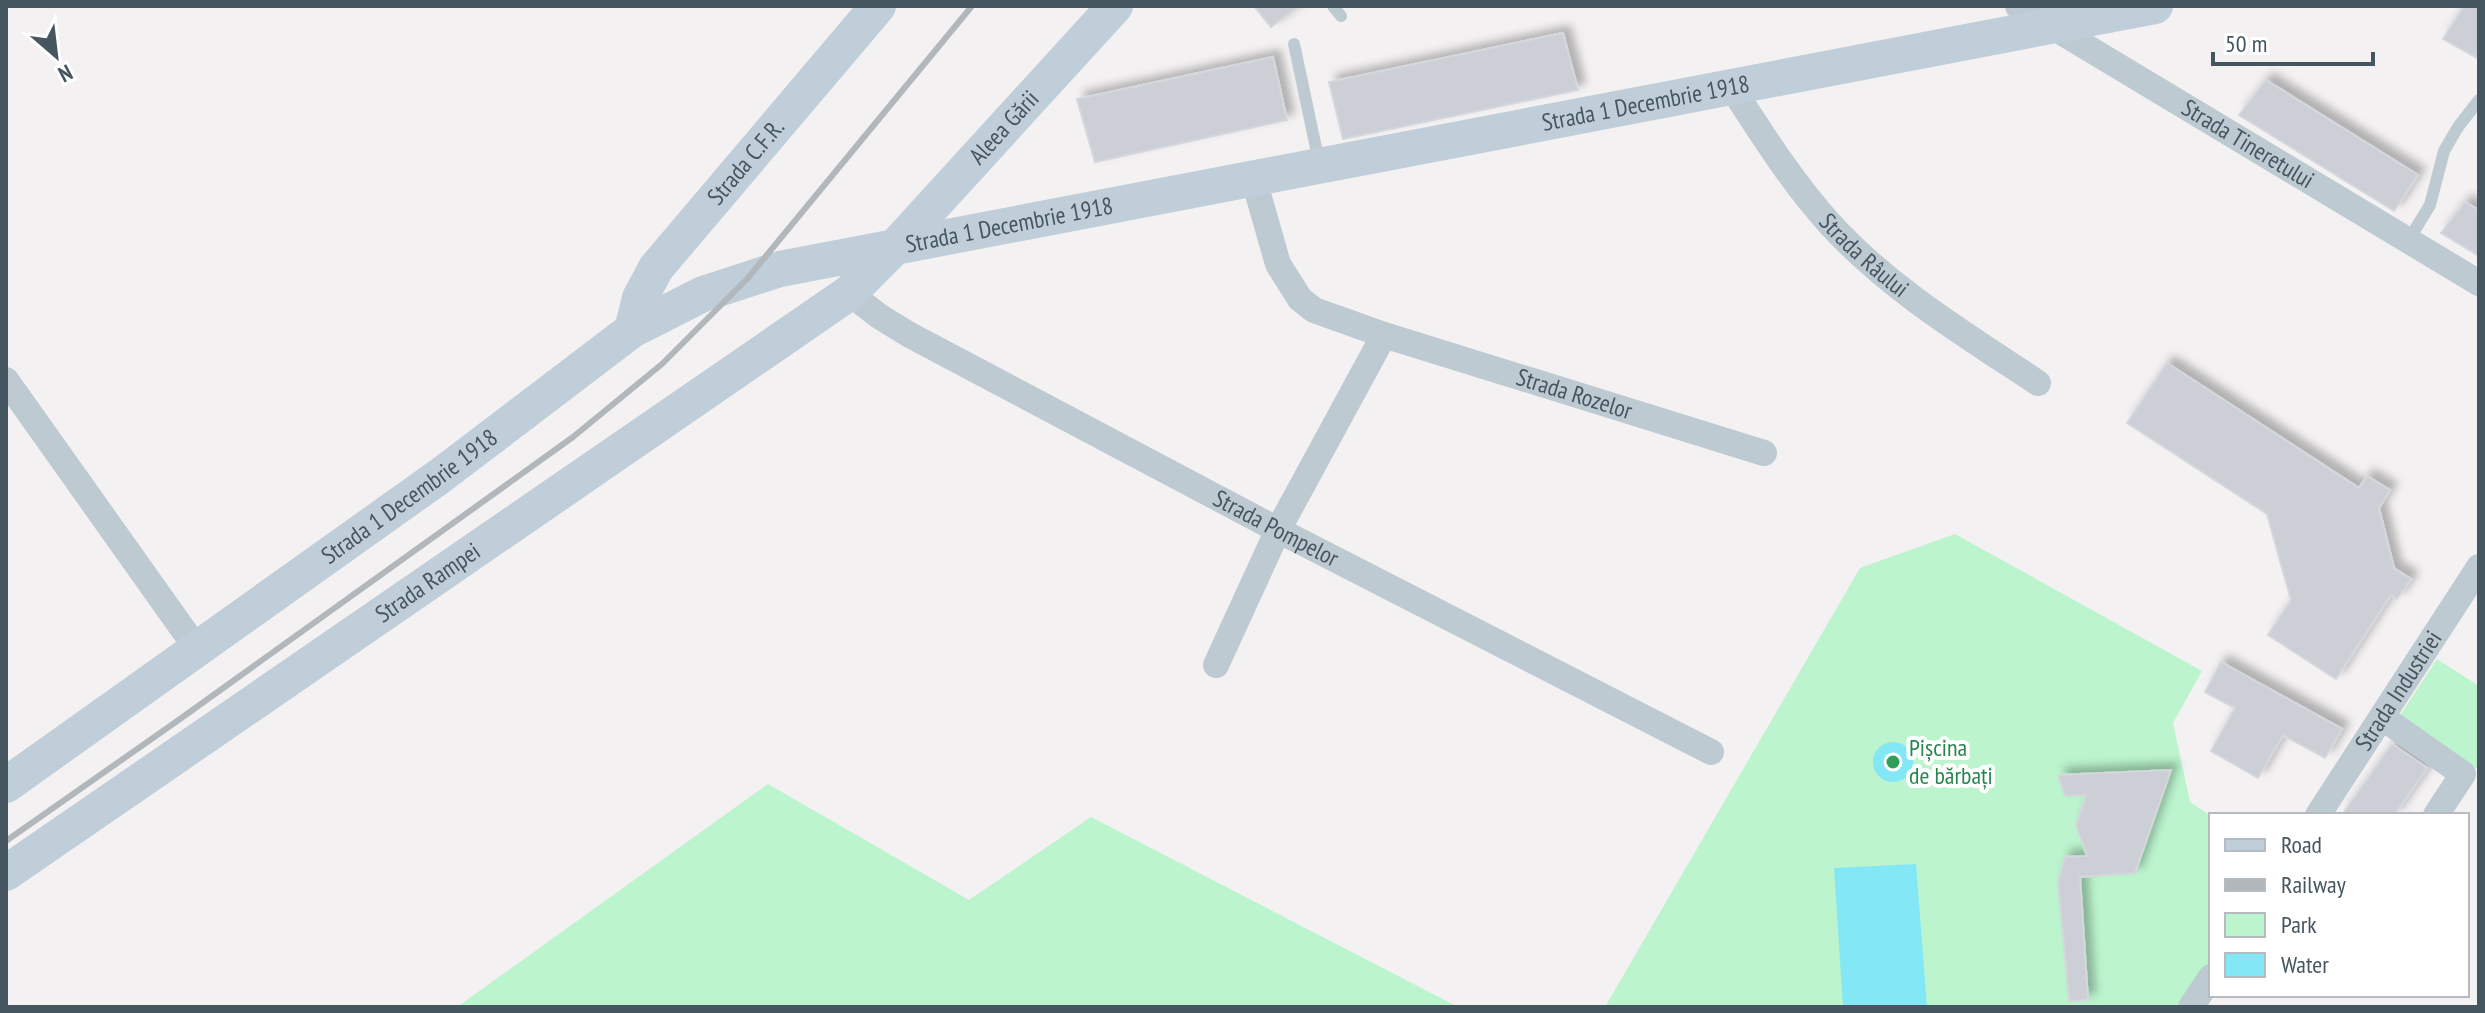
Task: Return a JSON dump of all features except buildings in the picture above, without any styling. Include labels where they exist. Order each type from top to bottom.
[{"type":"main road","name":"Strada C.F.R.","points":[[632,330],[640,298],[656,268],[878,6]]},
{"type":"main road","name":"Aleea Gării","points":[[849,293],[894,248],[1115,6]]},
{"type":"main road","name":"Strada 1 Decembrie 1918","points":[[6,785],[440,476],[632,330],[703,294],[780,269],[2155,6]]},
{"type":"main road","name":"Strada Rampei","points":[[6,873],[849,293]]},
{"type":"street","name":"Strada Tineretului","points":[[2018,6],[2479,283]]},
{"type":"street","name":"Strada Râului","points":[[1732,88],[1772,150],[1828,222],[1880,273],[1934,315],[2038,383]]},
{"type":"street","name":"Strada Rozelor","points":[[1254,180],[1278,264],[1300,299],[1314,310],[1384,335],[1764,453]]},
{"type":"street","name":"Strada Pompelor","points":[[849,293],[908,334],[1278,530],[1711,752]]},
{"type":"street","points":[[1216,665],[1278,530],[1384,335]]},
{"type":"street","points":[[6,380],[197,649]]},
{"type":"street","name":"Strada Industriei","points":[[2319,813],[2479,567]]},
{"type":"street","points":[[2383,718],[2463,774],[2437,813]]},
{"type":"street","points":[[2191,1007],[2209,980]]},
{"type":"lane","points":[[1294,44],[1320,167]]},
{"type":"lane","points":[[2408,241],[2430,205],[2444,151],[2479,100]]},
{"type":"green space","points":[[1955,534],[2202,671],[2173,723],[2190,802],[2209,815],[2209,979],[2183,1007],[1605,1007],[1860,568]]},
{"type":"green space","points":[[2437,659],[2479,686],[2479,770],[2399,717]]},
{"type":"green space","points":[[768,784],[969,900],[1091,817],[1458,1007],[457,1007]]},
{"type":"water","name":"Pișcina de bărbați","points":[[1893,742],[1907,748],[1913,762],[1907,776],[1893,782],[1879,776],[1873,762],[1879,748]]},
{"type":"water","points":[[1916,864],[1927,1007],[1843,1007],[1834,868]]},
{"type":"railway","points":[[6,841],[573,437],[662,364],[747,279],[972,6]]},
{"type":"place","name":"Pișcina de bărbați","points":[[1893,762]]}]
